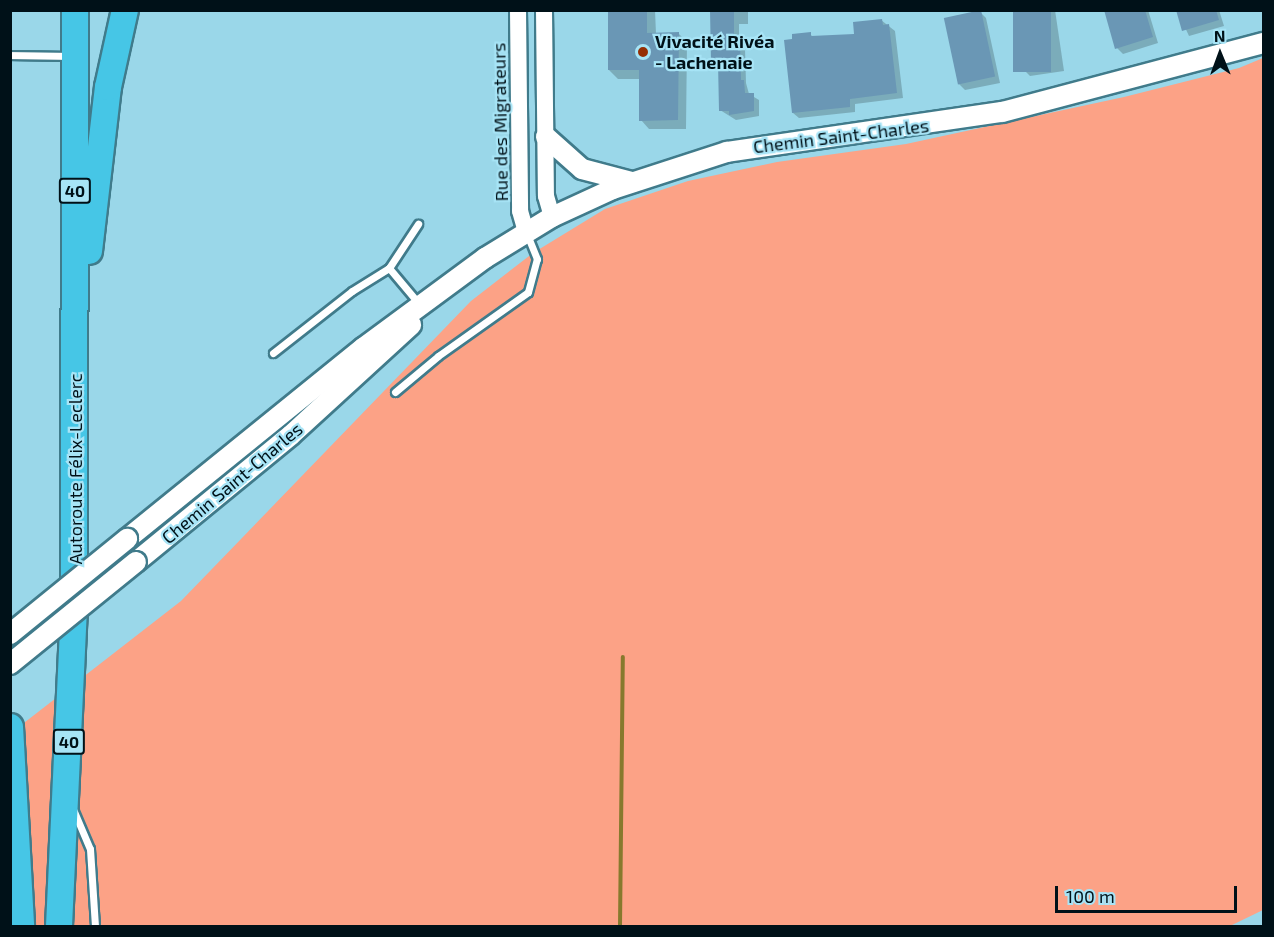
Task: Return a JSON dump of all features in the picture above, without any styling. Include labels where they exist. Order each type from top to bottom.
[{"type":"highway","name":"Autoroute Félix-Leclerc","points":[[60,927],[73,642],[76,371],[75,10]]},
{"type":"highway","points":[[76,371],[107,96],[125,10]]},
{"type":"highway","points":[[10,727],[13,829],[21,927]]},
{"type":"main road","name":"Chemin Saint-Charles","points":[[10,664],[291,435],[444,291],[526,232],[552,217],[632,182],[690,161],[744,149],[903,129],[1023,108],[1263,43]]},
{"type":"main road","points":[[546,137],[582,169],[632,182]]},
{"type":"main road","name":"Chemin Saint-Charles","points":[[10,634],[363,348],[424,309]]},
{"type":"street","name":"Rue des Migrateurs","points":[[518,10],[520,211],[526,232]]},
{"type":"street","points":[[544,10],[546,196],[552,217]]},
{"type":"lane","points":[[10,54],[75,56]]},
{"type":"lane","points":[[273,353],[352,291],[388,267],[418,224]]},
{"type":"lane","points":[[395,392],[465,335],[528,292],[537,259],[526,232]]},
{"type":"lane","points":[[388,267],[424,309]]},
{"type":"lane","points":[[67,793],[90,849],[95,927]]},
{"type":"shaded area","points":[[1263,58],[1263,910],[1230,926],[11,926],[11,733],[181,601],[471,301],[533,253],[605,209],[688,181],[777,162],[906,144],[1124,97],[1239,68]]},
{"type":"building","name":"Vivacité Rivéa - Lachenaie","points":[[608,10],[647,10],[647,33],[679,32],[678,120],[639,121],[639,70],[608,70]]},
{"type":"building","points":[[710,10],[734,10],[734,41],[740,41],[741,80],[744,80],[745,93],[754,93],[754,111],[729,115],[729,111],[719,111],[718,62],[711,62]]},
{"type":"building","points":[[981,10],[995,77],[958,84],[944,18]]},
{"type":"building","points":[[1013,10],[1051,10],[1051,72],[1013,72]]},
{"type":"building","points":[[1104,10],[1145,10],[1153,37],[1115,49]]},
{"type":"building","points":[[1176,10],[1216,10],[1219,20],[1182,31]]},
{"type":"building","points":[[882,19],[883,25],[889,24],[897,93],[850,99],[850,107],[792,113],[784,40],[792,39],[792,34],[811,32],[811,36],[854,34],[853,22]]},
{"type":"waterway","points":[[620,926],[623,657]]},
{"type":"place","name":"Vivacité Rivéa - Lachenaie","points":[[643,52]]}]
